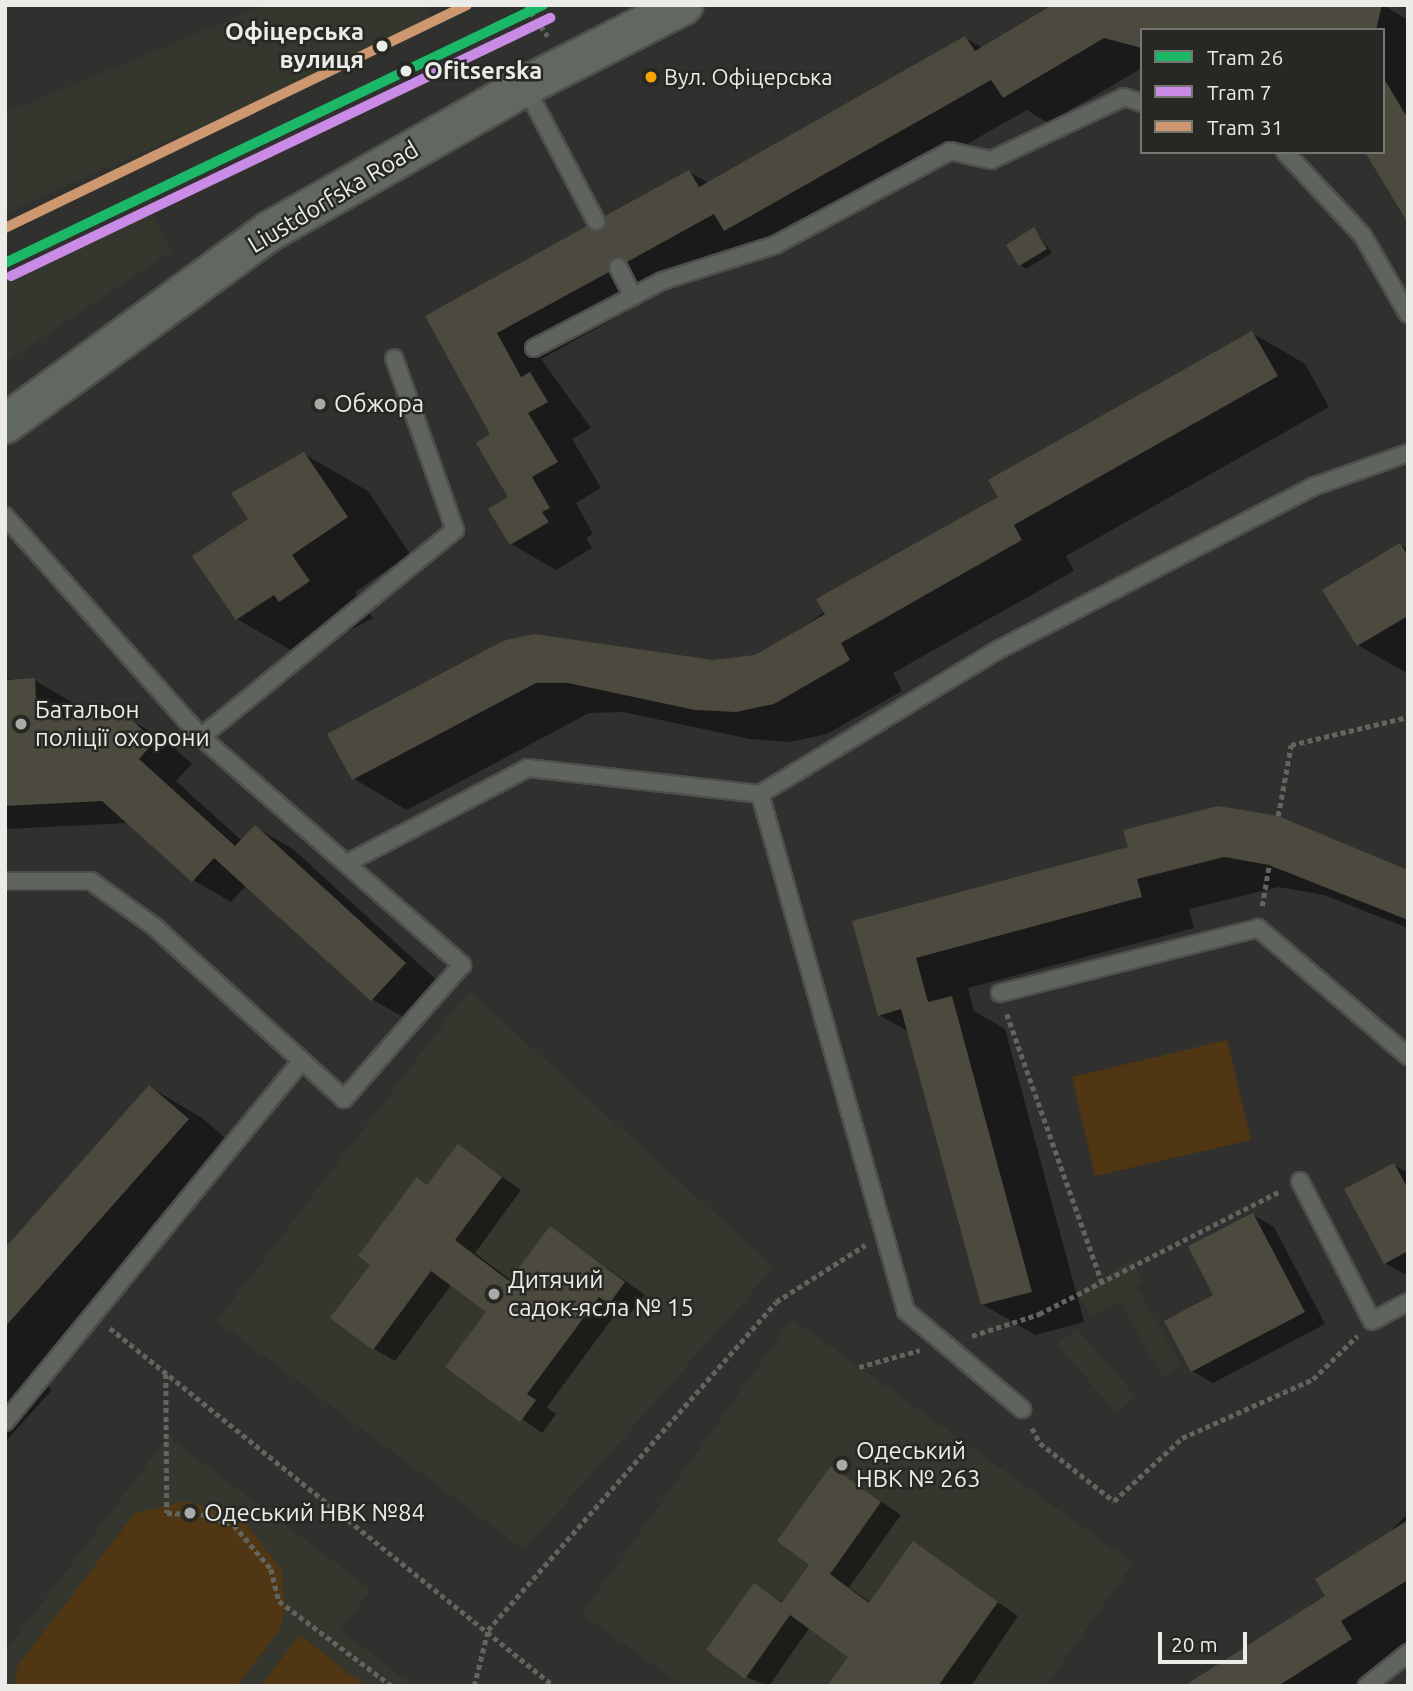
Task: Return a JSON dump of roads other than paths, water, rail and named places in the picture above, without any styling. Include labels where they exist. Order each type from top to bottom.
[{"type":"main road","name":"Liustdorfska Road","points":[[5,424],[270,232],[525,86],[683,5]]},
{"type":"lane","points":[[525,86],[596,221]]},
{"type":"lane","points":[[534,348],[688,270],[775,245],[950,151],[990,160],[1124,97],[1140,102]]},
{"type":"lane","points":[[1287,154],[1363,236],[1408,314]]},
{"type":"lane","points":[[618,267],[633,296]]},
{"type":"lane","points":[[201,737],[455,530],[394,358]]},
{"type":"lane","points":[[349,862],[528,768],[760,794],[998,650],[1315,486],[1408,453]]},
{"type":"lane","points":[[5,516],[201,737],[349,862],[462,965],[344,1099],[155,927],[91,881],[5,881]]},
{"type":"lane","points":[[760,794],[906,1311],[1022,1409]]},
{"type":"lane","points":[[1000,993],[1258,928],[1408,1056]]},
{"type":"lane","points":[[5,1422],[91,1313],[302,1061]]},
{"type":"lane","points":[[1300,1181],[1373,1321],[1408,1302]]},
{"type":"lane","points":[[1367,1686],[1408,1653]]},
{"type":"tram line","name":"31","points":[[5,228],[467,5]]},
{"type":"tram line","name":"26","points":[[5,263],[543,5]]},
{"type":"tram line","name":"7","points":[[11,276],[550,18]]},
{"type":"place","name":"Офіцерська вулиця","points":[[382,46]]},
{"type":"place","name":"Ofitserska","points":[[406,71]]},
{"type":"place","name":"Вул. Офіцерська","points":[[651,77]]},
{"type":"place","name":"Обжора","points":[[320,404]]},
{"type":"place","name":"Батальон поліції охорони","points":[[21,724]]},
{"type":"place","name":"Дитячий садок-ясла № 15","points":[[494,1294]]},
{"type":"place","name":"Одеський НВК № 263","points":[[842,1465]]},
{"type":"place","name":"Одеський НВК №84","points":[[190,1513]]}]
